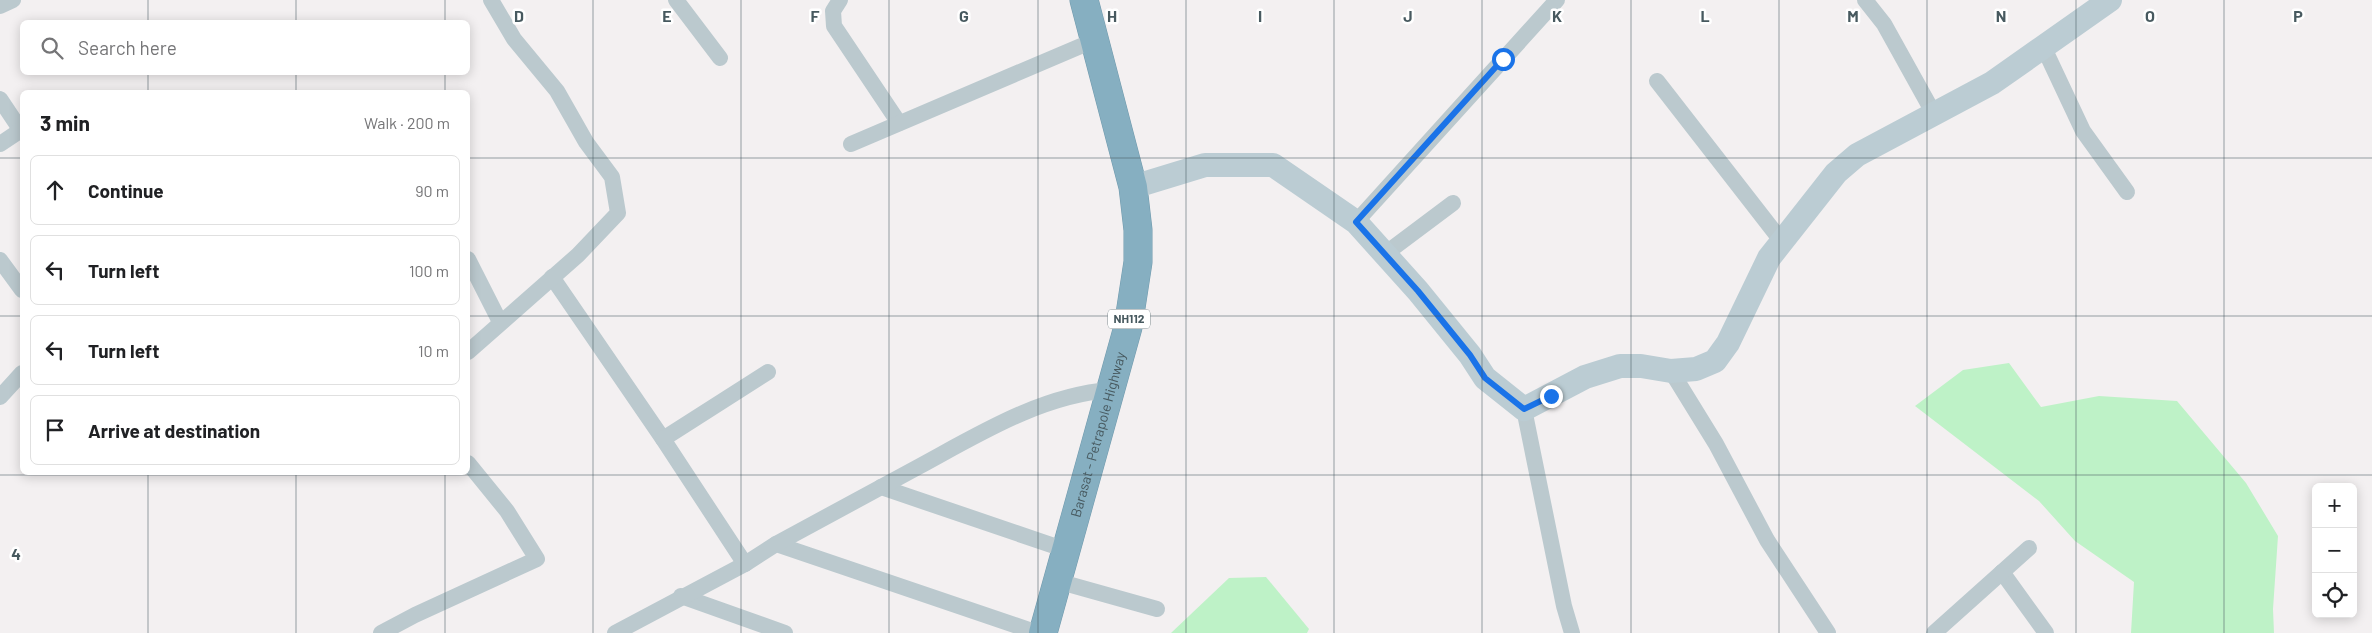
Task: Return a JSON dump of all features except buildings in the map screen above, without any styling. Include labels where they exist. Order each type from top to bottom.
[{"type":"highway","name":"Barasat - Petrapole Highway","points":[[1043,633],[1128,327],[1135,291],[1138,230],[1133,186],[1084,0]]},
{"type":"street","points":[[0,6],[13,0]]},
{"type":"street","points":[[470,350],[578,255],[618,213],[612,177],[586,142],[557,91],[514,40],[491,0]]},
{"type":"street","points":[[676,0],[720,58]]},
{"type":"street","points":[[840,0],[833,12],[834,26],[899,122]]},
{"type":"street","points":[[1356,222],[1557,0]]},
{"type":"street","points":[[1865,0],[1884,24],[1934,114]]},
{"type":"street","points":[[1524,409],[1585,377],[1620,366],[1641,366],[1671,371],[1696,369],[1715,361],[1728,343],[1769,258],[1836,173],[1857,155],[1992,83],[2110,0]]},
{"type":"street","points":[[851,144],[1095,40]]},
{"type":"street","points":[[2043,46],[2083,131],[2127,192]]},
{"type":"street","points":[[1657,81],[1783,242]]},
{"type":"street","points":[[0,99],[20,128]]},
{"type":"street","points":[[0,144],[20,132]]},
{"type":"street","points":[[1133,186],[1205,165],[1273,165],[1356,222],[1470,355],[1485,378],[1524,409],[1564,606],[1572,633]]},
{"type":"street","points":[[1385,254],[1453,203]]},
{"type":"street","points":[[0,260],[20,287]]},
{"type":"street","points":[[470,263],[500,322]]},
{"type":"street","points":[[552,277],[663,439],[745,564]]},
{"type":"street","points":[[1671,371],[1716,444],[1771,547],[1828,633]]},
{"type":"street","points":[[663,439],[768,372]]},
{"type":"street","points":[[0,397],[20,375]]},
{"type":"street","points":[[614,633],[681,596],[745,564],[776,544],[971,438],[1018,416],[1073,394],[1110,390]]},
{"type":"street","points":[[381,633],[415,615],[537,559],[508,510],[470,466]]},
{"type":"street","points":[[881,487],[1066,550]]},
{"type":"street","points":[[776,544],[1038,633]]},
{"type":"street","points":[[1934,633],[2029,548]]},
{"type":"street","points":[[2002,572],[2046,633]]},
{"type":"street","points":[[1057,581],[1157,609]]},
{"type":"street","points":[[681,596],[785,633]]},
{"type":"green space","points":[[2009,363],[2041,407],[2099,396],[2177,401],[2246,483],[2278,536],[2273,609],[2274,633],[2131,633],[2134,582],[2075,541],[2039,501],[1915,406],[1963,370]]},
{"type":"green space","points":[[1266,577],[1309,629],[1307,633],[1171,633],[1229,578]]},
{"type":"route","points":[[1503,59],[1356,222],[1418,291],[1470,355],[1485,378],[1524,409],[1551,396]]}]
